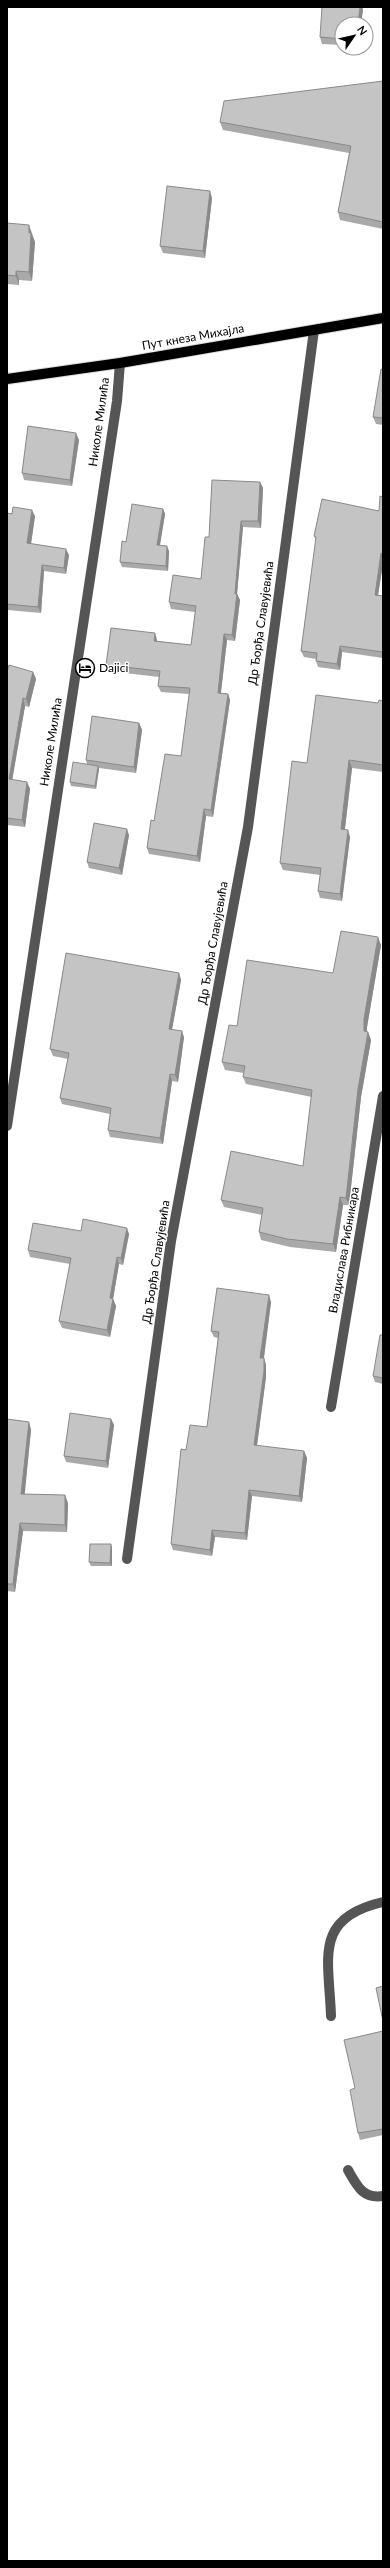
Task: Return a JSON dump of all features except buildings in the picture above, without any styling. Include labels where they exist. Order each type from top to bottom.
[{"type":"main road","name":"Пут кнеза Михајла","points":[[7,379],[120,363],[383,318]]},
{"type":"street","name":"Др Ђорђа Славујевића","points":[[127,1558],[171,1241],[248,827],[314,330]]},
{"type":"street","name":"Николе Милића","points":[[7,1126],[114,417],[120,363]]},
{"type":"street","name":"Владислава Рибникара","points":[[331,1407],[383,1096]]},
{"type":"street","points":[[331,2016],[328,1953],[334,1928],[345,1916],[362,1907],[383,1902]]},
{"type":"street","points":[[348,2170],[365,2194],[374,2197],[383,2196]]},
{"type":"place","name":"Dajici","points":[[85,668]]}]
